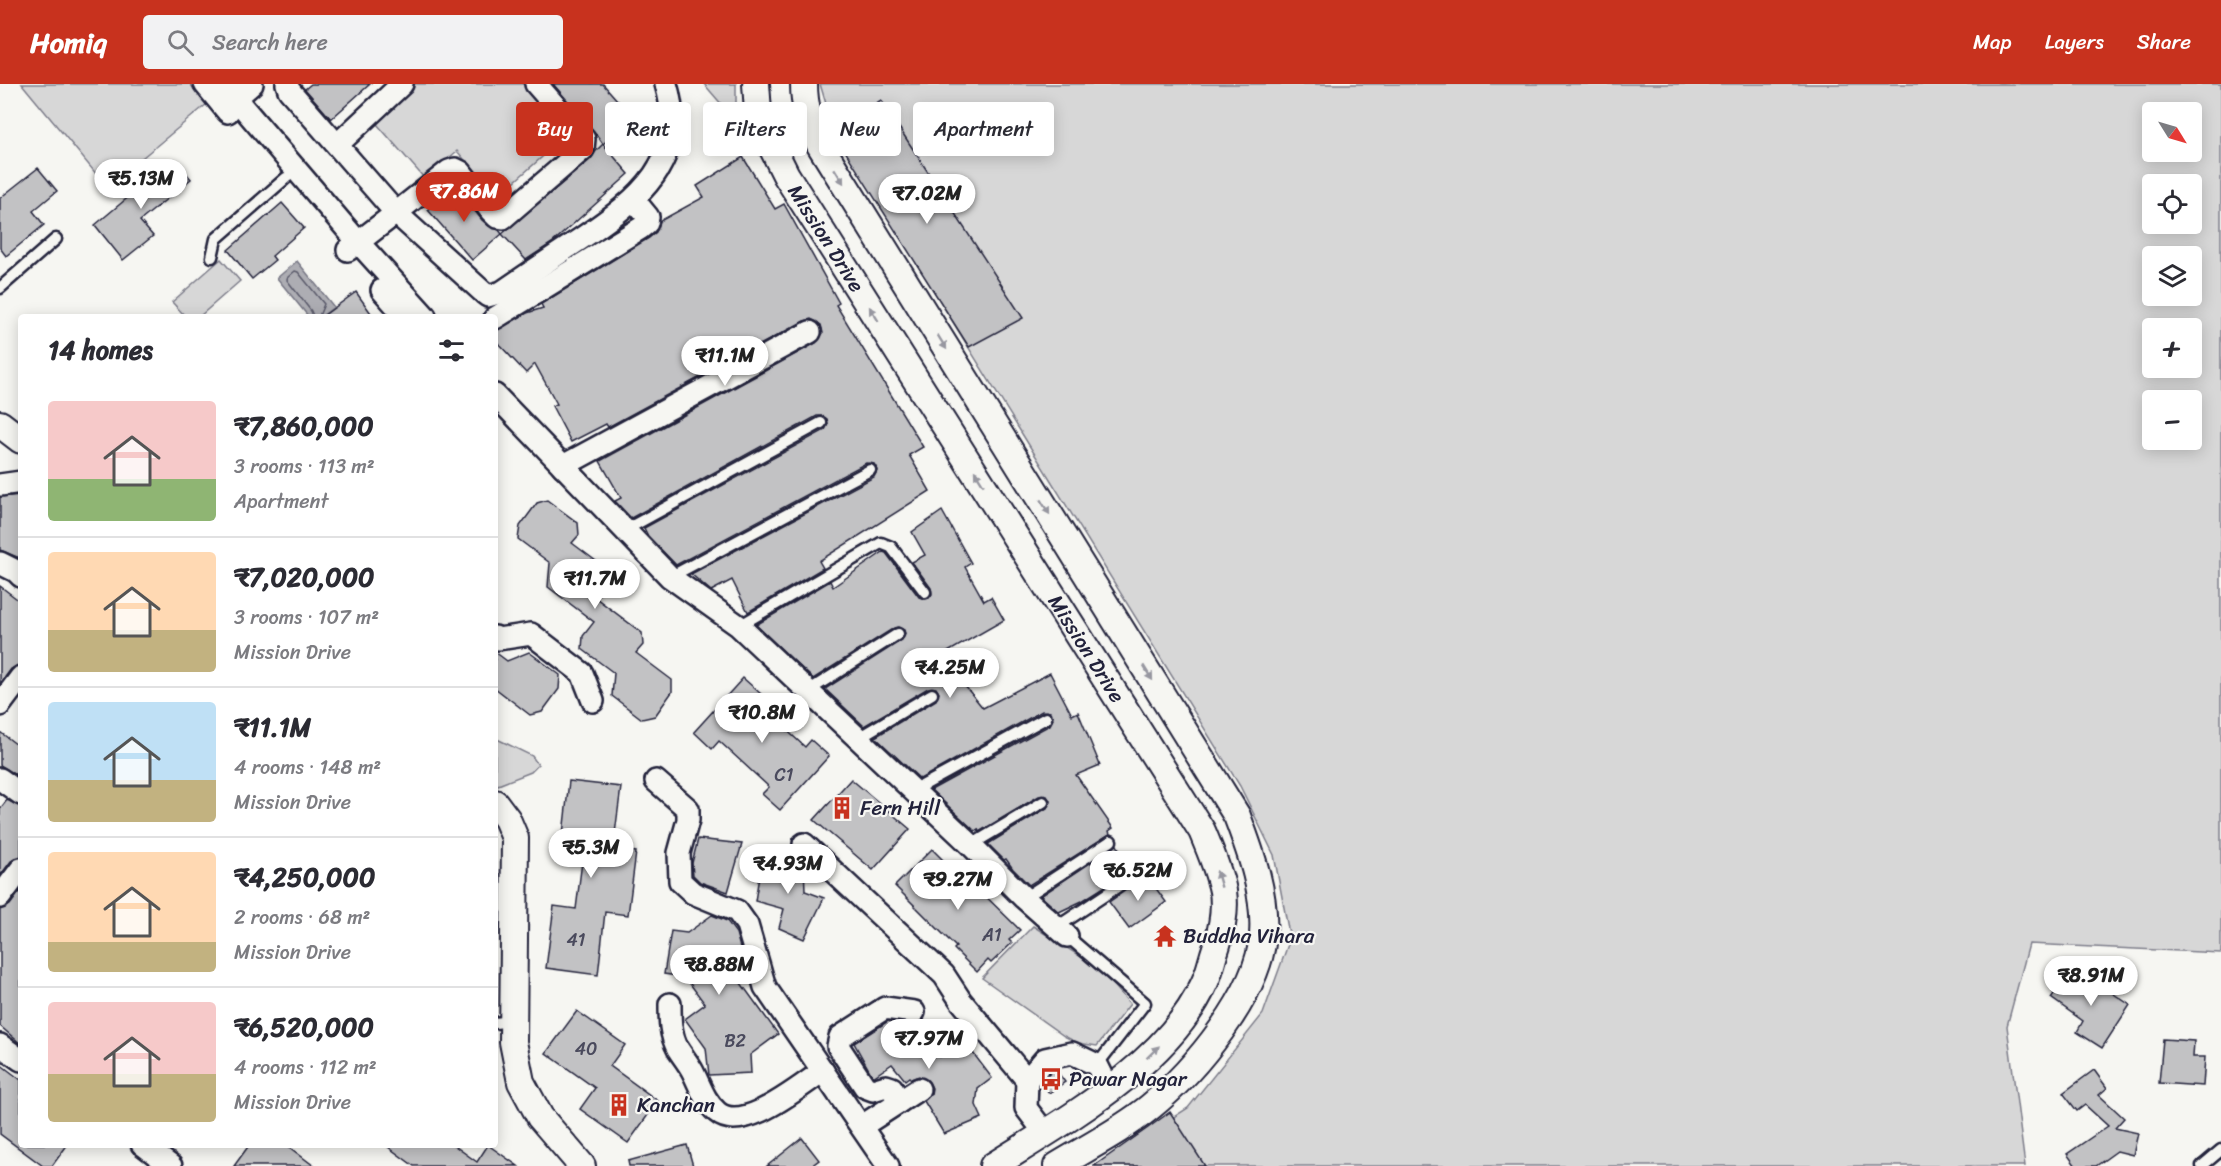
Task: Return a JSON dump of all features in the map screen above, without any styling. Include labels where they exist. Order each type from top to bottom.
[{"type":"street","points":[[220,92],[252,84]]},
{"type":"street","points":[[287,84],[289,90],[396,213],[488,296],[495,296],[619,213],[634,200],[661,166],[669,146],[672,124],[671,102],[666,84]]},
{"type":"street","points":[[338,144],[402,84]]},
{"type":"street","points":[[353,246],[449,171],[455,169],[461,172],[491,211],[497,217],[503,218],[583,149],[584,139],[536,84]]},
{"type":"street","name":"Mission Drive","points":[[756,84],[758,111],[769,141],[786,175],[1202,831],[1223,892],[1223,927],[1204,985],[1180,1022],[1152,1053],[1100,1095],[993,1166]]},
{"type":"street","name":"Mission Drive","points":[[804,84],[804,101],[809,123],[820,145],[1237,816],[1253,858],[1261,901],[1263,935],[1256,971],[1236,1007],[1212,1041],[1183,1075],[1149,1107],[1057,1166]]},
{"type":"street","points":[[220,92],[285,178],[423,314]]},
{"type":"street","points":[[220,92],[353,246],[404,314]]},
{"type":"street","points":[[498,316],[647,223],[648,217],[634,200]]},
{"type":"street","points":[[563,466],[810,332]]},
{"type":"street","points":[[498,398],[670,577],[740,626],[1062,932]]},
{"type":"street","points":[[0,424],[18,438]]},
{"type":"street","points":[[0,484],[18,482]]},
{"type":"street","points":[[0,563],[18,573]]},
{"type":"street","points":[[498,639],[531,634],[582,673],[593,701]]},
{"type":"street","points":[[0,705],[18,681]]},
{"type":"street","points":[[0,779],[18,792]]},
{"type":"street","points":[[656,781],[688,809],[688,820],[679,853],[680,881],[693,893],[737,911],[747,925],[765,987],[888,1166]]},
{"type":"street","points":[[498,807],[507,819],[515,838],[504,1022],[513,1042],[521,1082],[540,1117],[582,1166]]},
{"type":"street","points":[[804,844],[944,975],[961,1001],[1027,1080]]},
{"type":"street","points":[[0,897],[18,873]]},
{"type":"street","points":[[670,1004],[670,1025],[678,1048],[705,1097],[718,1113],[733,1118],[761,1112],[823,1071]]},
{"type":"street","points":[[899,1102],[892,1088],[886,1086],[873,1090],[865,1087],[838,1046],[840,1037],[885,1008],[914,1012]]},
{"type":"street","points":[[0,1046],[18,1058]]},
{"type":"street","points":[[1044,1133],[1026,1108],[1027,1080],[1045,1059],[1072,1053],[1097,1065],[1100,1095],[1112,1132]]},
{"type":"street","points":[[862,1126],[919,1089]]},
{"type":"street","points":[[147,1148],[171,1166]]},
{"type":"lane","points":[[212,257],[216,239],[285,178]]},
{"type":"lane","points":[[0,288],[56,239]]},
{"type":"lane","points":[[625,530],[821,423]]},
{"type":"lane","points":[[670,577],[870,470]]},
{"type":"lane","points":[[740,626],[881,543],[891,547],[925,592]]},
{"type":"lane","points":[[808,691],[898,634]]},
{"type":"lane","points":[[858,738],[932,693]]},
{"type":"lane","points":[[913,790],[1046,718]]},
{"type":"lane","points":[[971,845],[1042,802]]},
{"type":"lane","points":[[1024,898],[1111,841]]},
{"type":"lane","points":[[1097,1065],[1145,1003],[1062,932],[1132,877]]},
{"type":"lane","points":[[2202,1166],[2221,1150]]},
{"type":"shaded area","points":[[22,84],[190,84],[207,104],[107,187]]},
{"type":"shaded area","points":[[407,84],[524,84],[540,102],[516,102],[516,156],[543,156],[497,197],[457,151],[425,179],[370,116]]},
{"type":"shaded area","points":[[704,84],[736,84],[736,102],[720,102]]},
{"type":"shaded area","points":[[820,84],[2221,84],[2221,953],[2029,944],[2007,1026],[2025,1166],[1097,1166],[1188,1108],[1263,1014],[1290,939],[1274,855],[1240,786],[850,156],[901,156],[901,102],[825,102]]},
{"type":"shaded area","points":[[221,259],[240,281],[202,314],[183,314],[172,302]]},
{"type":"shaded area","points":[[498,739],[532,756],[538,765],[531,772],[498,785]]},
{"type":"shaded area","points":[[1033,926],[1100,969],[1130,1004],[1097,1046],[1078,1043],[1064,1036],[982,978]]},
{"type":"water","points":[[297,261],[334,307],[325,314],[306,314],[277,278]]},
{"type":"building","points":[[311,84],[370,84],[331,119],[305,89]]},
{"type":"building","points":[[553,84],[603,84],[619,102],[605,102],[605,142],[603,144],[593,130],[593,102],[569,102]]},
{"type":"building","points":[[901,131],[913,149],[913,156],[917,156],[1023,318],[969,347],[848,156],[901,156]]},
{"type":"building","points":[[603,144],[605,156],[613,156],[629,174],[552,243],[526,260],[502,234],[591,159]]},
{"type":"building","points":[[743,157],[775,209],[784,204],[839,303],[836,305],[923,447],[909,455],[930,491],[819,561],[823,568],[748,612],[732,580],[711,591],[691,574],[874,477],[877,471],[874,464],[866,463],[676,565],[648,536],[644,528],[825,430],[828,424],[827,419],[817,416],[631,518],[615,501],[621,498],[600,461],[816,343],[823,333],[821,325],[811,319],[804,321],[608,427],[606,424],[571,442],[552,406],[557,404],[535,364],[526,373],[498,343],[498,329],[527,313],[543,308],[541,304],[649,238],[656,232],[660,221],[704,197],[697,186]]},
{"type":"building","points":[[174,159],[191,179],[140,221],[153,236],[123,260],[95,225]]},
{"type":"building","points":[[38,168],[57,191],[33,211],[44,225],[6,256],[0,248],[0,198]]},
{"type":"building","points":[[455,186],[482,220],[502,234],[472,260],[428,210]]},
{"type":"building","points":[[282,203],[304,228],[272,256],[275,260],[252,279],[228,250]]},
{"type":"building","points":[[356,292],[372,314],[326,314]]},
{"type":"building","points":[[18,495],[18,557],[0,550],[0,497]]},
{"type":"building","points":[[547,500],[578,523],[579,535],[572,543],[608,570],[608,582],[596,598],[642,633],[643,645],[636,653],[672,680],[672,692],[655,716],[642,719],[612,696],[614,673],[582,649],[583,636],[594,622],[548,587],[550,563],[518,539],[520,526],[537,503]]},
{"type":"building","points":[[942,511],[971,563],[965,567],[984,601],[991,597],[1004,620],[946,653],[956,675],[983,708],[1050,673],[1072,715],[1078,712],[1100,765],[1076,775],[1113,828],[1109,831],[1110,834],[1029,885],[1006,859],[1004,860],[988,844],[1047,808],[1050,801],[1047,796],[1039,796],[979,832],[978,829],[975,831],[931,790],[1050,725],[1053,719],[1050,712],[1042,711],[920,779],[875,737],[936,700],[939,693],[936,688],[928,688],[864,726],[825,689],[902,640],[904,630],[894,628],[813,679],[756,625],[830,581],[833,587],[883,552],[919,597],[929,598],[932,594],[931,588],[912,562],[925,555],[912,532]]},
{"type":"building","points":[[0,586],[18,600],[18,666],[11,669],[0,684]]},
{"type":"building","points":[[529,652],[560,675],[559,689],[542,712],[530,715],[498,690],[498,654],[507,661]]},
{"type":"building","points":[[743,678],[761,694],[755,701],[805,747],[811,740],[829,756],[780,810],[762,794],[769,787],[719,741],[712,749],[694,732]]},
{"type":"building","points":[[0,732],[18,746],[18,776],[0,765]]},
{"type":"building","points":[[851,779],[910,829],[873,870],[814,820]]},
{"type":"building","points":[[569,781],[621,787],[613,849],[636,852],[628,915],[605,912],[598,975],[546,968],[554,906],[576,909],[584,846],[562,843]]},
{"type":"building","points":[[7,800],[18,806],[18,858],[11,861],[0,876],[0,809]]},
{"type":"building","points":[[698,839],[742,844],[728,892],[700,882],[693,875],[692,863]]},
{"type":"building","points":[[1117,845],[1131,870],[1082,901],[1059,912],[1041,896]]},
{"type":"building","points":[[932,849],[962,879],[965,876],[1020,930],[1009,940],[1012,943],[991,963],[988,960],[977,972],[954,949],[956,947],[895,886]]},
{"type":"building","points":[[762,858],[804,865],[805,891],[824,898],[804,939],[779,928],[784,909],[755,901]]},
{"type":"building","points":[[1144,872],[1166,902],[1129,929],[1109,902],[1136,883]]},
{"type":"building","points":[[18,894],[18,1041],[0,1026],[0,910],[10,905]]},
{"type":"building","points":[[712,915],[727,921],[736,933],[741,951],[728,960],[741,977],[738,979],[778,1034],[750,1055],[751,1073],[709,1075],[706,1048],[685,1019],[705,1004],[685,977],[664,974],[671,931],[687,933]]},
{"type":"building","points":[[2072,968],[2130,1005],[2102,1048],[2077,1032],[2083,1021],[2051,998]]},
{"type":"building","points":[[577,1011],[625,1045],[610,1066],[658,1101],[628,1143],[580,1109],[595,1088],[546,1053]]},
{"type":"building","points":[[924,1020],[940,1057],[964,1041],[992,1078],[978,1089],[976,1105],[982,1118],[944,1134],[924,1101],[931,1094],[932,1088],[929,1082],[919,1076],[905,1080],[892,1064],[873,1077],[854,1043],[888,1021],[910,1025]]},
{"type":"building","points":[[2163,1039],[2194,1041],[2193,1057],[2205,1057],[2203,1086],[2159,1083]]},
{"type":"building","points":[[0,1064],[18,1078],[18,1147],[0,1134]]},
{"type":"building","name":"Pawar Nagar","points":[[1056,1070],[1065,1082],[1049,1093],[1042,1082],[1052,1071]]},
{"type":"building","points":[[2094,1070],[2107,1088],[2099,1095],[2124,1118],[2115,1128],[2138,1133],[2133,1155],[2117,1151],[2096,1166],[2076,1166],[2067,1154],[2108,1126],[2085,1105],[2077,1111],[2063,1093]]},
{"type":"building","points":[[1170,1112],[1205,1166],[1094,1166],[1148,1128]]},
{"type":"building","points":[[802,1138],[819,1160],[811,1166],[767,1166]]},
{"type":"building","points":[[687,1145],[693,1166],[629,1166],[628,1161]]},
{"type":"building","points":[[19,1148],[65,1148],[52,1166],[43,1166]]},
{"type":"building","points":[[247,1148],[290,1148],[314,1166],[234,1166]]},
{"type":"building","points":[[389,1148],[458,1148],[477,1162],[486,1148],[492,1148],[518,1166],[414,1166]]},
{"type":"place","name":"Fern Hill","points":[[842,808]]},
{"type":"place","name":"Buddha Vihara","points":[[1165,936]]},
{"type":"place","name":"Pawar Nagar","points":[[1051,1079]]},
{"type":"place","name":"Kanchan","points":[[619,1105]]}]
